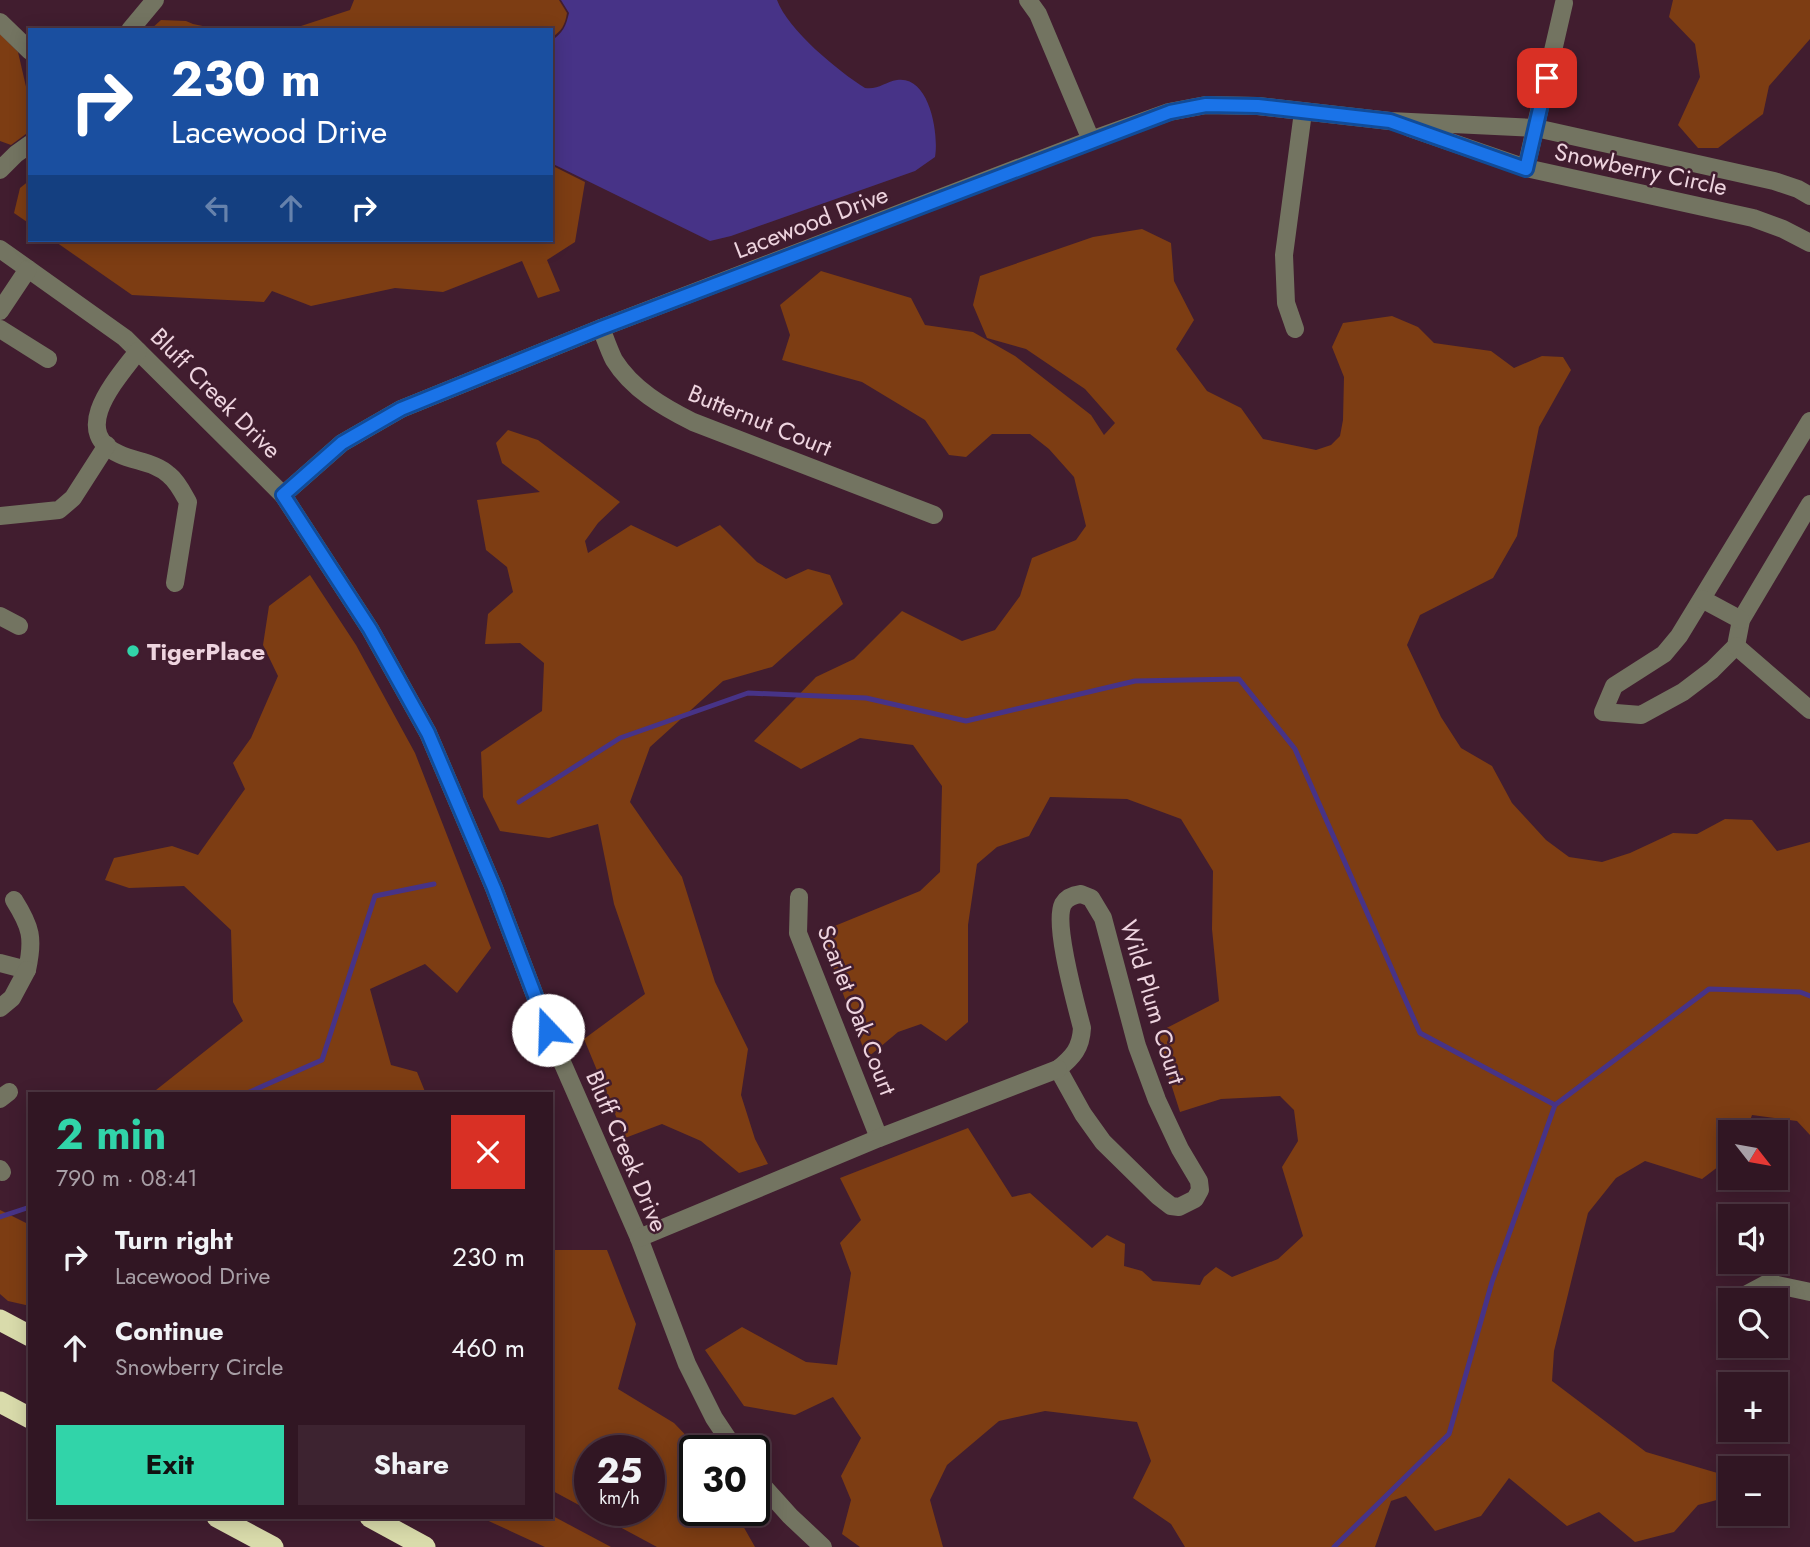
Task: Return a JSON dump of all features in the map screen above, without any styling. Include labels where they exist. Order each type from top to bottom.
[{"type":"highway","points":[[0,1320],[28,1335]]},
{"type":"highway","points":[[0,1402],[28,1417]]},
{"type":"highway","points":[[221,1519],[273,1547]]},
{"type":"highway","points":[[374,1519],[425,1547]]},
{"type":"street","points":[[132,28],[155,0]]},
{"type":"street","points":[[1028,0],[1038,14],[1091,140]]},
{"type":"street","points":[[1526,169],[1564,3]]},
{"type":"street","points":[[0,22],[28,49]]},
{"type":"street","name":"Lacewood Drive","points":[[283,495],[342,443],[401,409],[601,328],[1170,112],[1206,105],[1258,106],[1390,121]]},
{"type":"street","points":[[1295,329],[1286,303],[1284,255],[1303,112]]},
{"type":"street","name":"Snowberry Circle","points":[[1390,121],[1536,128],[1774,181],[1810,196]]},
{"type":"street","name":"Snowberry Circle","points":[[1390,121],[1526,169],[1753,218],[1810,243]]},
{"type":"street","points":[[0,170],[28,145]]},
{"type":"street","name":"Bluff Creek Drive","points":[[0,249],[125,338],[283,495],[370,629],[428,733],[494,888],[548,1030],[639,1238],[687,1364],[725,1435]]},
{"type":"street","points":[[0,311],[28,269]]},
{"type":"street","name":"Butternut Court","points":[[601,328],[614,360],[634,383],[659,405],[693,422],[934,515]]},
{"type":"street","points":[[0,329],[48,359]]},
{"type":"street","points":[[138,351],[102,401],[96,425],[100,440],[118,454],[151,464],[170,475],[188,502],[175,583]]},
{"type":"street","points":[[1810,421],[1679,636],[1664,654],[1614,686],[1603,712],[1641,715],[1683,692],[1712,670],[1736,646],[1741,620],[1810,504]]},
{"type":"street","points":[[0,516],[58,509],[72,498],[107,445]]},
{"type":"street","points":[[1702,599],[1741,620]]},
{"type":"street","points":[[0,616],[19,626]]},
{"type":"street","points":[[1736,646],[1810,710]]},
{"type":"street","name":"Wild Plum Court","points":[[639,1238],[879,1138],[1058,1069],[1075,1056],[1082,1039],[1082,1028],[1061,934],[1060,915],[1063,904],[1071,895],[1081,894],[1091,898],[1103,918],[1137,1046],[1157,1100],[1199,1181],[1200,1190],[1195,1199],[1179,1207],[1171,1206],[1158,1196],[1103,1142],[1083,1114],[1058,1069]]},
{"type":"street","name":"Scarlet Oak Court","points":[[799,897],[798,933],[879,1138]]},
{"type":"street","points":[[0,1008],[12,998],[27,970],[32,949],[27,921],[14,900]]},
{"type":"street","points":[[0,963],[27,970]]},
{"type":"street","points":[[1759,1288],[1768,1283],[1810,1292]]},
{"type":"street","points":[[770,1494],[823,1547]]},
{"type":"shaded area","points":[[354,0],[559,0],[567,13],[562,27],[553,37],[553,28],[299,28],[350,10]]},
{"type":"shaded area","points":[[561,0],[777,0],[803,37],[828,61],[865,88],[874,88],[897,80],[908,81],[917,87],[930,108],[935,135],[935,157],[915,171],[710,241],[553,164],[553,39],[563,29],[569,13]]},
{"type":"shaded area","points":[[1673,0],[1810,0],[1810,39],[1769,86],[1763,114],[1718,148],[1698,148],[1678,125],[1700,77],[1695,44],[1669,17]]},
{"type":"shaded area","points":[[161,20],[186,21],[212,28],[152,28]]},
{"type":"shaded area","points":[[0,34],[18,52],[28,95],[28,132],[11,145],[0,141]]},
{"type":"shaded area","points":[[553,166],[585,182],[575,242],[547,260],[560,291],[538,298],[522,261],[443,292],[395,288],[311,306],[272,291],[264,302],[132,295],[56,242],[553,242]]},
{"type":"shaded area","points":[[28,182],[28,223],[14,213],[20,188]]},
{"type":"shaded area","points":[[1142,229],[1171,243],[1174,281],[1194,320],[1176,349],[1207,391],[1241,408],[1263,439],[1316,450],[1331,445],[1340,436],[1344,377],[1332,347],[1343,323],[1392,316],[1418,327],[1434,343],[1491,351],[1514,368],[1542,356],[1563,357],[1571,370],[1539,427],[1517,536],[1493,578],[1420,615],[1407,645],[1441,717],[1461,748],[1492,766],[1512,803],[1546,840],[1569,857],[1602,862],[1630,853],[1673,833],[1697,834],[1725,819],[1752,820],[1777,851],[1810,842],[1810,1135],[1797,1121],[1752,1115],[1750,1120],[1718,1120],[1718,1167],[1702,1179],[1645,1161],[1616,1178],[1588,1213],[1554,1351],[1552,1381],[1646,1452],[1718,1473],[1718,1500],[1698,1505],[1674,1532],[1635,1542],[1599,1512],[1567,1526],[1509,1478],[1481,1516],[1435,1531],[1406,1496],[1391,1501],[1375,1547],[1185,1547],[1171,1524],[1133,1498],[1151,1461],[1137,1422],[1045,1411],[999,1421],[947,1465],[930,1500],[943,1547],[860,1547],[842,1534],[851,1500],[841,1476],[861,1438],[833,1397],[795,1415],[744,1406],[705,1350],[742,1327],[806,1362],[837,1365],[851,1273],[840,1243],[861,1220],[840,1178],[968,1128],[1012,1197],[1030,1193],[1092,1248],[1107,1235],[1125,1244],[1124,1266],[1142,1271],[1153,1281],[1200,1285],[1204,1277],[1216,1267],[1232,1277],[1278,1259],[1303,1236],[1282,1167],[1298,1141],[1294,1110],[1280,1096],[1221,1099],[1180,1112],[1155,1034],[1219,1001],[1212,929],[1213,871],[1181,819],[1127,799],[1050,797],[1029,836],[997,847],[977,864],[968,925],[968,1022],[946,1041],[921,1024],[898,1032],[867,1058],[820,932],[920,891],[940,872],[942,786],[913,745],[860,738],[801,769],[754,741],[816,677],[854,659],[902,611],[962,641],[995,630],[1020,596],[1032,558],[1076,540],[1086,526],[1074,477],[1049,449],[1030,434],[992,434],[966,457],[949,455],[925,420],[862,382],[782,360],[790,335],[780,305],[821,271],[911,298],[925,325],[973,332],[1015,356],[1091,415],[1104,435],[1115,423],[1085,389],[1026,349],[987,338],[973,305],[980,276],[1093,237]]},
{"type":"shaded area","points":[[508,430],[538,440],[620,502],[598,523],[585,541],[588,553],[631,525],[677,547],[720,525],[757,562],[786,579],[808,569],[830,575],[843,604],[772,667],[723,681],[650,747],[630,802],[682,877],[715,982],[748,1049],[741,1095],[755,1139],[768,1164],[739,1173],[701,1141],[662,1124],[625,1138],[584,1039],[645,994],[614,904],[598,824],[549,838],[500,831],[483,797],[481,752],[542,711],[544,663],[520,643],[485,644],[488,614],[513,592],[507,567],[486,550],[477,500],[540,492],[502,463],[496,443]]},
{"type":"shaded area","points":[[310,575],[356,645],[415,753],[491,948],[457,993],[425,964],[370,989],[391,1065],[417,1072],[425,1092],[154,1092],[243,1021],[233,1002],[231,930],[184,886],[129,888],[105,880],[114,858],[172,846],[198,855],[245,789],[233,763],[251,738],[278,676],[263,645],[269,606]]},
{"type":"shaded area","points":[[0,1210],[28,1224],[28,1306],[8,1301],[0,1294]]},
{"type":"shaded area","points":[[553,1250],[607,1250],[636,1324],[618,1389],[674,1423],[686,1435],[679,1435],[679,1526],[743,1526],[755,1547],[657,1547],[618,1526],[665,1526],[665,1435],[574,1435],[574,1502],[553,1491]]},
{"type":"shaded area","points":[[553,1516],[611,1547],[545,1547],[484,1519],[553,1519]]},
{"type":"waterway","points":[[519,802],[620,738],[748,693],[866,698],[966,721],[1135,681],[1239,679],[1295,749],[1420,1033],[1555,1105],[1709,989],[1800,992],[1810,996]]},
{"type":"waterway","points":[[250,1092],[322,1060],[375,896],[434,884]]},
{"type":"waterway","points":[[1334,1547],[1449,1434],[1492,1282],[1555,1105]]},
{"type":"waterway","points":[[0,1217],[28,1208]]},
{"type":"place","name":"TigerPlace","points":[[133,651]]},
{"type":"route","points":[[548,1030],[494,888],[428,733],[370,629],[283,495],[342,443],[401,409],[601,328],[1170,112],[1206,105],[1258,106],[1390,121],[1526,169],[1547,78]]}]
